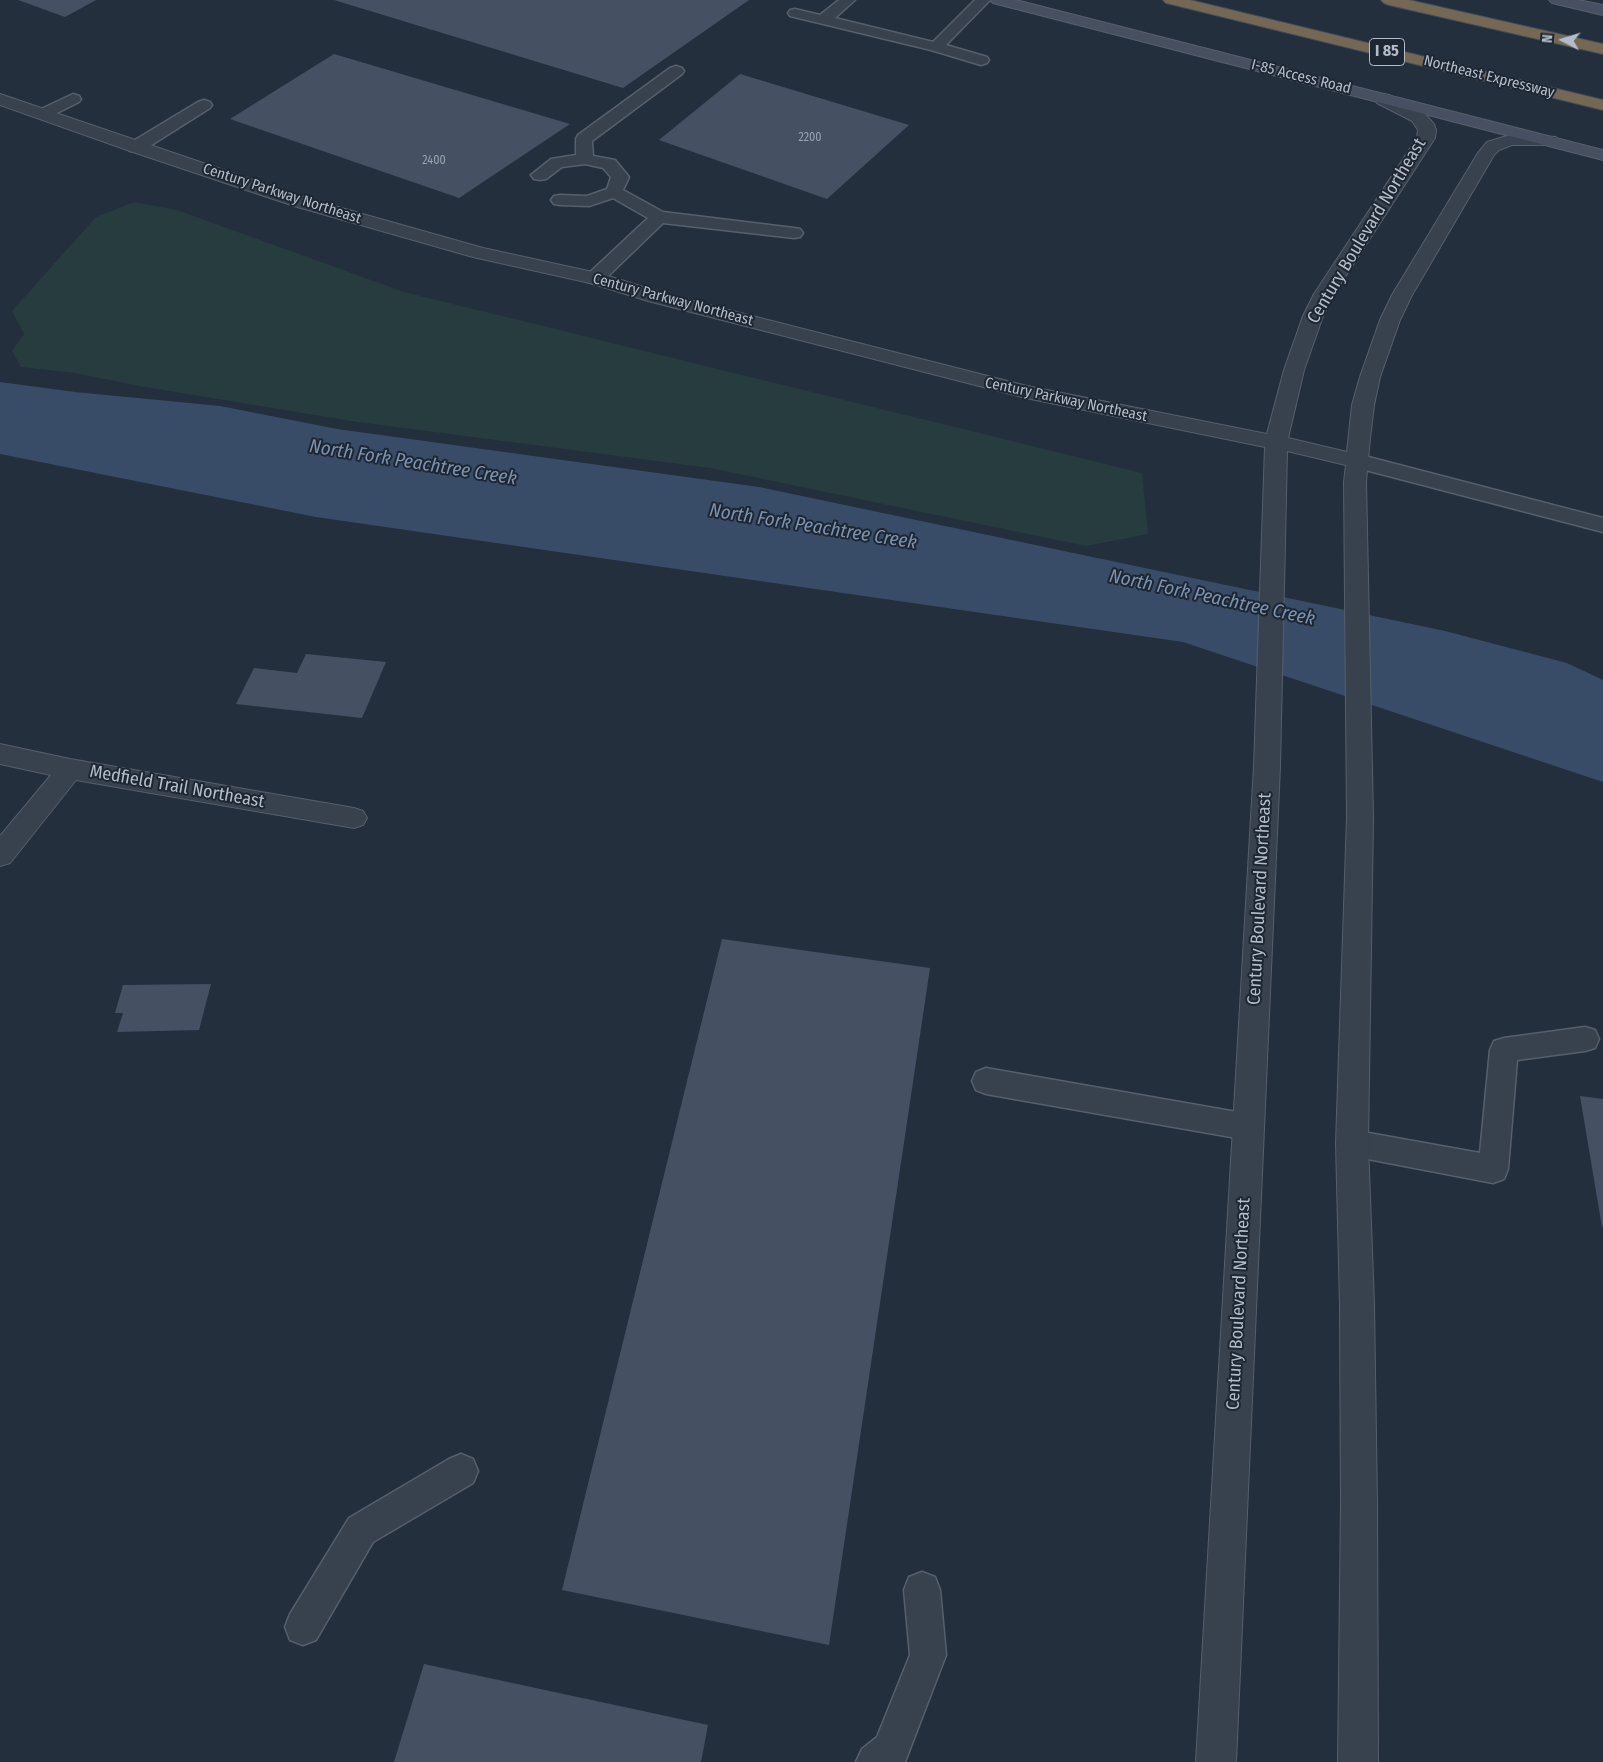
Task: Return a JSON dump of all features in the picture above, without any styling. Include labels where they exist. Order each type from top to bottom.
[{"type":"highway","name":"Northeast Expressway","points":[[1171,0],[1603,105]]},
{"type":"highway","points":[[1389,0],[1603,49]]},
{"type":"main road","name":"I-85 Access Road","points":[[998,0],[1603,154]]},
{"type":"main road","points":[[1557,0],[1603,10]]},
{"type":"street","name":"Century Boulevard Northeast","points":[[1216,1762],[1222,1603],[1267,766],[1276,442],[1294,370],[1313,316],[1330,286],[1426,138],[1427,130],[1425,124],[1418,117],[1384,98]]},
{"type":"street","name":"Century Parkway Northeast","points":[[0,99],[300,202],[480,253],[596,278],[655,297],[1026,392],[1276,442],[1357,461]]},
{"type":"street","points":[[1358,1762],[1360,1504],[1352,1143],[1360,817],[1355,482],[1363,405],[1379,347],[1402,295],[1487,153],[1493,146],[1510,140],[1550,141]]},
{"type":"street","name":"Medfield Trail Northeast","points":[[0,754],[70,769],[354,818]]},
{"type":"street","points":[[0,855],[70,769]]},
{"type":"lane","points":[[823,20],[848,0]]},
{"type":"lane","points":[[936,47],[983,0]]},
{"type":"lane","points":[[796,13],[936,47],[981,60]]},
{"type":"lane","points":[[585,159],[584,139],[676,71]]},
{"type":"lane","points":[[43,114],[73,99]]},
{"type":"lane","points":[[136,147],[204,105]]},
{"type":"lane","points":[[540,175],[557,163],[585,159],[609,164],[620,177],[614,192]]},
{"type":"lane","points":[[560,200],[588,201],[614,192],[659,217],[794,234]]},
{"type":"lane","points":[[596,278],[659,217]]},
{"type":"lane","points":[[1357,461],[1603,525]]},
{"type":"lane","points":[[1352,1143],[1493,1169],[1504,1050],[1585,1039]]},
{"type":"lane","points":[[986,1081],[1248,1128]]},
{"type":"lane","points":[[303,1627],[361,1530],[461,1472]]},
{"type":"lane","points":[[875,1762],[890,1750],[928,1655],[922,1590]]},
{"type":"green space","points":[[134,202],[177,210],[404,292],[1142,473],[1148,534],[1086,546],[710,468],[358,422],[145,387],[75,373],[21,367],[12,351],[24,334],[12,311],[96,217]]},
{"type":"water","name":"North Fork Peachtree Creek","points":[[0,382],[75,392],[220,406],[337,429],[759,487],[1445,631],[1567,663],[1603,680],[1603,782],[1183,642],[316,517],[0,454]]},
{"type":"building","points":[[18,0],[96,0],[65,17]]},
{"type":"building","points":[[334,0],[749,0],[623,88]]},
{"type":"building","points":[[334,54],[570,124],[459,198],[230,119]]},
{"type":"building","points":[[740,74],[909,125],[827,199],[659,140]]},
{"type":"building","points":[[306,654],[386,662],[362,718],[236,704],[254,668],[297,673]]},
{"type":"building","points":[[722,939],[930,968],[829,1645],[562,1590]]},
{"type":"building","points":[[211,984],[199,1030],[117,1032],[123,1013],[115,1013],[123,985]]},
{"type":"building","points":[[1580,1096],[1603,1099],[1603,1227],[1602,1227]]},
{"type":"building","points":[[424,1664],[708,1725],[701,1762],[394,1762]]}]
